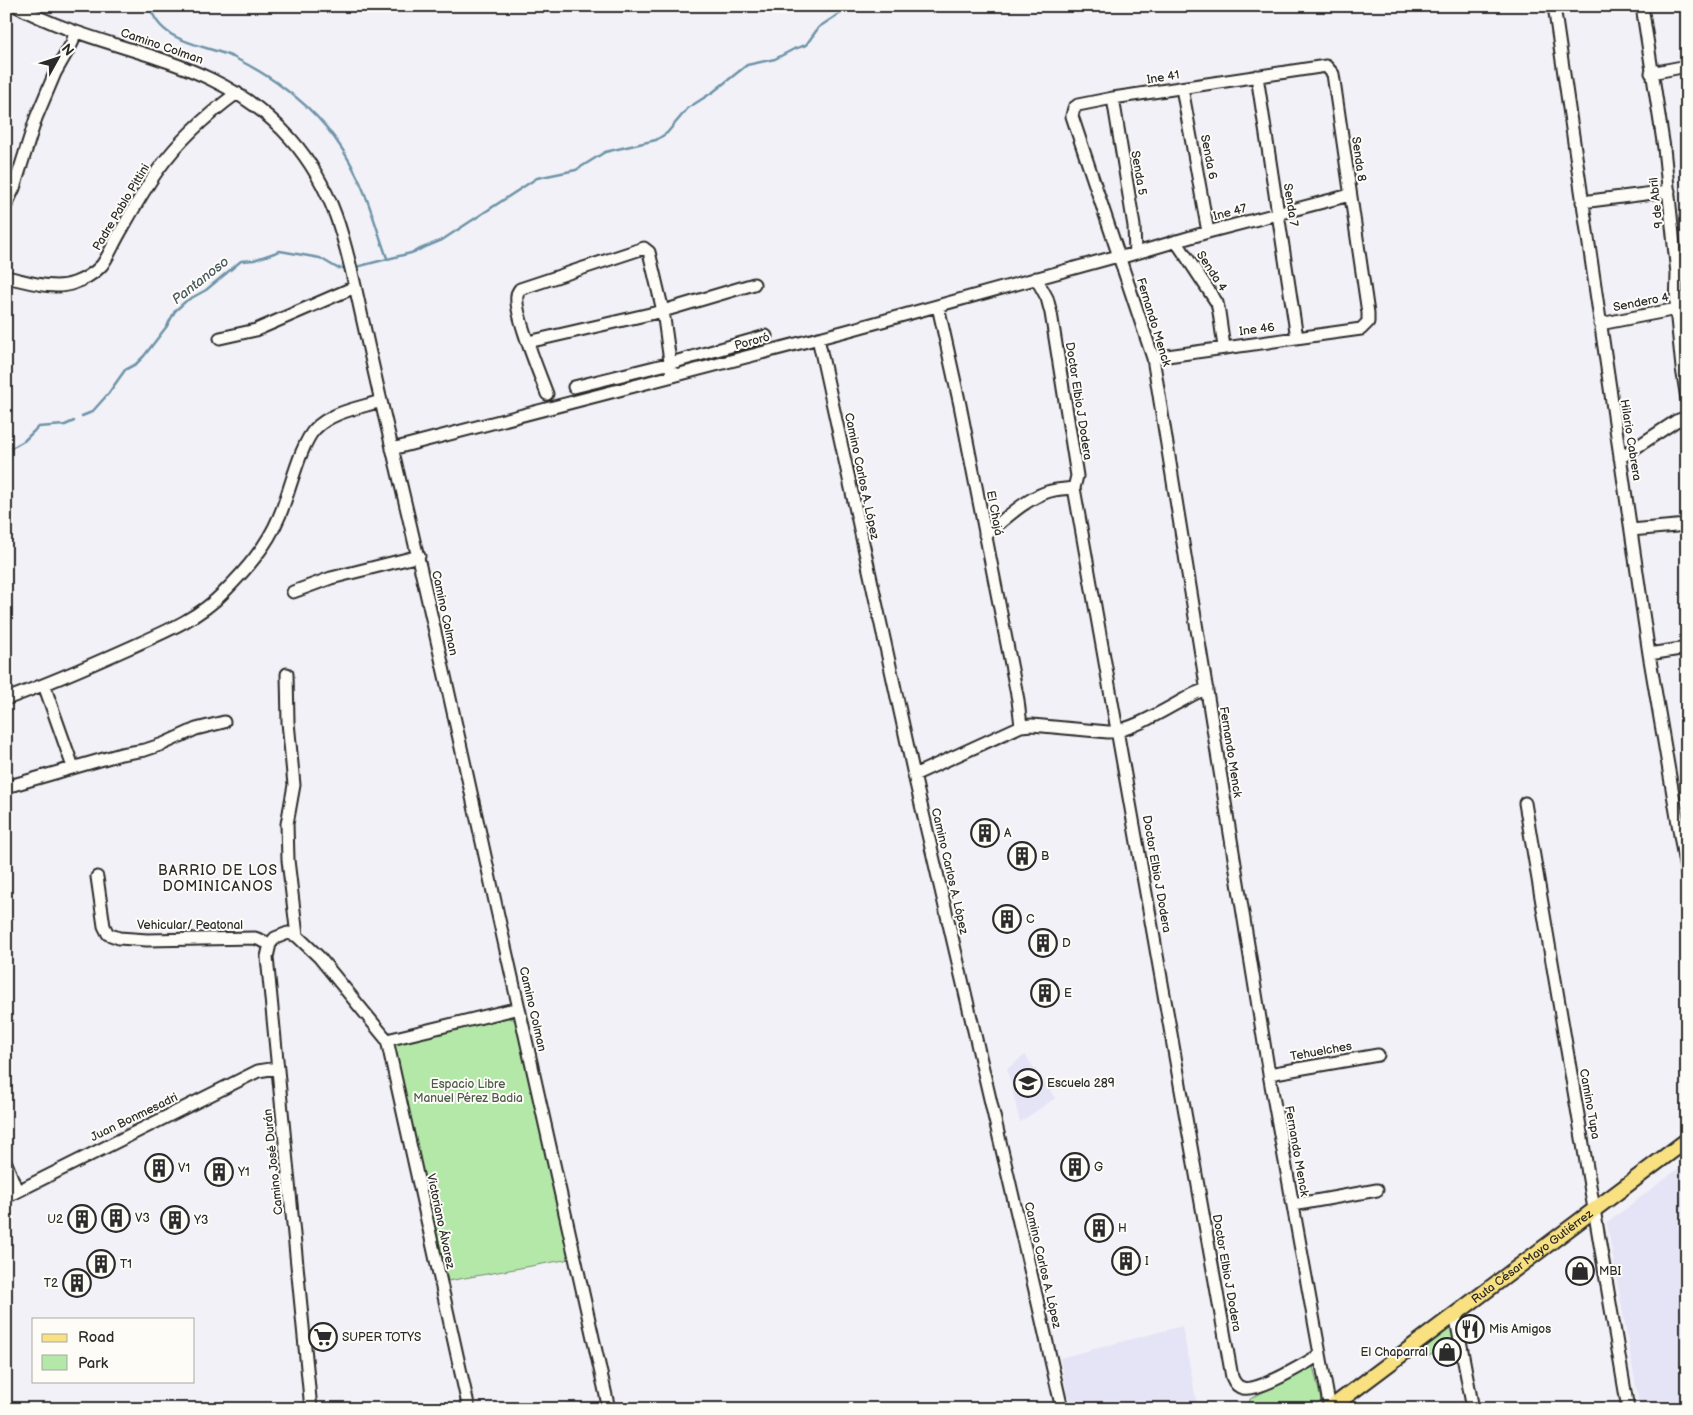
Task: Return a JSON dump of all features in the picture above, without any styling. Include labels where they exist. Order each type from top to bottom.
[{"type":"main road","name":"Ruta César Mayo Gutiérrez","points":[[1329,1409],[1687,1140]]},
{"type":"street","name":"Camino Colman","points":[[16,6],[38,18],[75,32],[180,64],[212,78],[237,93],[269,116],[290,137],[310,163],[333,205],[356,287],[418,556],[609,1409]]},
{"type":"street","name":"Hilario Cabrera","points":[[1554,6],[1630,530],[1687,876]]},
{"type":"street","name":"9 de Abril","points":[[1642,6],[1669,191],[1682,308],[1682,368],[1687,398]]},
{"type":"street","points":[[6,205],[14,188],[36,118],[55,74],[72,43],[75,32]]},
{"type":"street","name":"Senda 8","points":[[1257,76],[1326,66],[1333,74],[1368,313],[1368,322],[1365,326]]},
{"type":"street","points":[[1652,73],[1687,66]]},
{"type":"street","name":"Ine 41","points":[[1074,108],[1078,105],[1113,98],[1257,76]]},
{"type":"street","name":"Senda 7","points":[[1257,76],[1298,338]]},
{"type":"street","name":"Senda 6","points":[[1182,88],[1208,232]]},
{"type":"street","name":"Padre Pablo Pittini","points":[[6,277],[50,286],[59,286],[73,284],[91,274],[102,265],[141,196],[179,144],[199,123],[237,93]]},
{"type":"street","name":"Senda 5","points":[[1113,98],[1134,226],[1135,253]]},
{"type":"street","name":"Fernando Menck","points":[[1074,108],[1072,116],[1153,358],[1269,1074],[1329,1409]]},
{"type":"street","points":[[1582,202],[1669,191]]},
{"type":"street","name":"Ine 47","points":[[1118,256],[1350,195]]},
{"type":"street","name":"Senda 4","points":[[1176,242],[1217,303],[1220,312],[1224,347]]},
{"type":"street","points":[[547,394],[520,316],[516,297],[517,293],[520,289],[637,249],[644,248],[649,252],[663,311],[672,376]]},
{"type":"street","name":"Pororó","points":[[392,449],[818,338],[1118,256]]},
{"type":"street","name":"Doctor Elbio J Dodera","points":[[1036,278],[1047,298],[1051,313],[1078,476],[1074,488],[1232,1377],[1238,1386],[1242,1388],[1259,1387],[1320,1355]]},
{"type":"street","points":[[528,342],[663,311],[754,284]]},
{"type":"street","points":[[220,338],[256,330],[356,287]]},
{"type":"street","name":"El Chajá","points":[[938,306],[986,535],[1018,700],[1021,726]]},
{"type":"street","name":"Sendero 4","points":[[1600,324],[1682,308]]},
{"type":"street","name":"Ine 46","points":[[1153,358],[1361,329],[1365,326]]},
{"type":"street","points":[[574,386],[671,363],[766,336]]},
{"type":"street","name":"Camino Carlos A. López","points":[[818,338],[914,775],[1062,1409]]},
{"type":"street","points":[[6,699],[44,685],[169,630],[202,611],[222,594],[259,553],[276,525],[306,443],[315,429],[341,413],[381,401]]},
{"type":"street","points":[[1620,458],[1676,421],[1687,417]]},
{"type":"street","points":[[986,535],[1028,502],[1045,493],[1074,488]]},
{"type":"street","points":[[1630,530],[1687,525]]},
{"type":"street","points":[[293,592],[331,578],[418,556]]},
{"type":"street","points":[[1649,654],[1687,648]]},
{"type":"street","points":[[287,674],[288,722],[294,785],[287,824],[288,860],[297,936]]},
{"type":"street","points":[[44,685],[73,767]]},
{"type":"street","points":[[914,775],[1021,726],[1040,725],[1108,732],[1118,731],[1207,689]]},
{"type":"street","points":[[6,787],[121,754],[145,750],[163,744],[196,728],[224,722]]},
{"type":"street","name":"Camino Tupa","points":[[1525,803],[1628,1409]]},
{"type":"street","name":"Vehicular/ Peatonal","points":[[97,877],[104,926],[108,934],[119,938],[147,940],[255,938],[270,944]]},
{"type":"street","points":[[270,944],[281,934],[288,933],[297,936],[319,957],[387,1040],[519,1008]]},
{"type":"street","name":"Camino José Durán","points":[[270,944],[267,957],[311,1409]]},
{"type":"street","name":"Victoriano Álvarez","points":[[387,1040],[469,1409]]},
{"type":"street","name":"Tehuelches","points":[[1269,1074],[1378,1054]]},
{"type":"street","name":"Juan Bonmesadri","points":[[12,1194],[258,1071],[277,1068]]},
{"type":"street","points":[[6,1163],[12,1194]]},
{"type":"street","points":[[1293,1205],[1377,1190]]},
{"type":"street","points":[[1455,1314],[1473,1409]]},
{"type":"shaded area","name":"Escuela 289","points":[[1025,1055],[1055,1098],[1020,1122],[1007,1069]]},
{"type":"shaded area","points":[[1687,1162],[1687,1409],[1640,1409],[1607,1223]]},
{"type":"shaded area","points":[[1182,1326],[1198,1409],[1071,1409],[1060,1358]]},
{"type":"green space","name":"Espacio Libre Manuel Pérez Badia","points":[[508,1018],[515,1020],[518,1027],[570,1259],[448,1281],[393,1047],[395,1043]]},
{"type":"green space","points":[[1450,1328],[1456,1337],[1428,1357],[1419,1355],[1419,1352]]},
{"type":"green space","points":[[1313,1366],[1321,1400],[1309,1409],[1249,1409],[1250,1399]]},
{"type":"waterway","points":[[150,6],[155,19],[173,35],[184,41],[233,57],[253,68],[273,80],[317,117],[327,128],[351,163],[370,206],[387,258]]},
{"type":"waterway","points":[[356,267],[411,253],[442,240],[537,178],[576,170],[605,152],[656,140],[667,133],[688,108],[713,92],[747,65],[775,59],[806,45],[819,27],[851,6]]},
{"type":"waterway","name":"Pantanoso","points":[[82,416],[92,412],[125,370],[136,364],[144,356],[167,326],[175,311],[186,301],[206,290],[241,261],[254,260],[280,251],[320,258],[337,268],[344,268]]},
{"type":"waterway","name":"Pantanoso","points":[[6,451],[24,441],[38,427],[65,425],[74,421]]},
{"type":"place","name":"A","points":[[985,833]]},
{"type":"place","name":"B","points":[[1022,856]]},
{"type":"place","name":"C","points":[[1007,919]]},
{"type":"place","name":"D","points":[[1043,943]]},
{"type":"place","name":"E","points":[[1045,993]]},
{"type":"place","name":"Escuela 289","points":[[1028,1083]]},
{"type":"place","name":"G","points":[[1075,1167]]},
{"type":"place","name":"V1","points":[[159,1168]]},
{"type":"place","name":"Y1","points":[[219,1172]]},
{"type":"place","name":"V3","points":[[116,1218]]},
{"type":"place","name":"U2","points":[[82,1219]]},
{"type":"place","name":"Y3","points":[[175,1220]]},
{"type":"place","name":"H","points":[[1099,1228]]},
{"type":"place","name":"I","points":[[1126,1261]]},
{"type":"place","name":"T1","points":[[101,1264]]},
{"type":"place","name":"MBI","points":[[1580,1271]]},
{"type":"place","name":"T2","points":[[77,1283]]},
{"type":"place","name":"Mis Amigos","points":[[1470,1329]]},
{"type":"place","name":"SUPER TOTYS","points":[[323,1337]]},
{"type":"place","name":"El Chaparral","points":[[1447,1352]]},
{"type":"district","name":"BARRIO DE LOS DOMINICANOS","points":[[218,878]]}]
